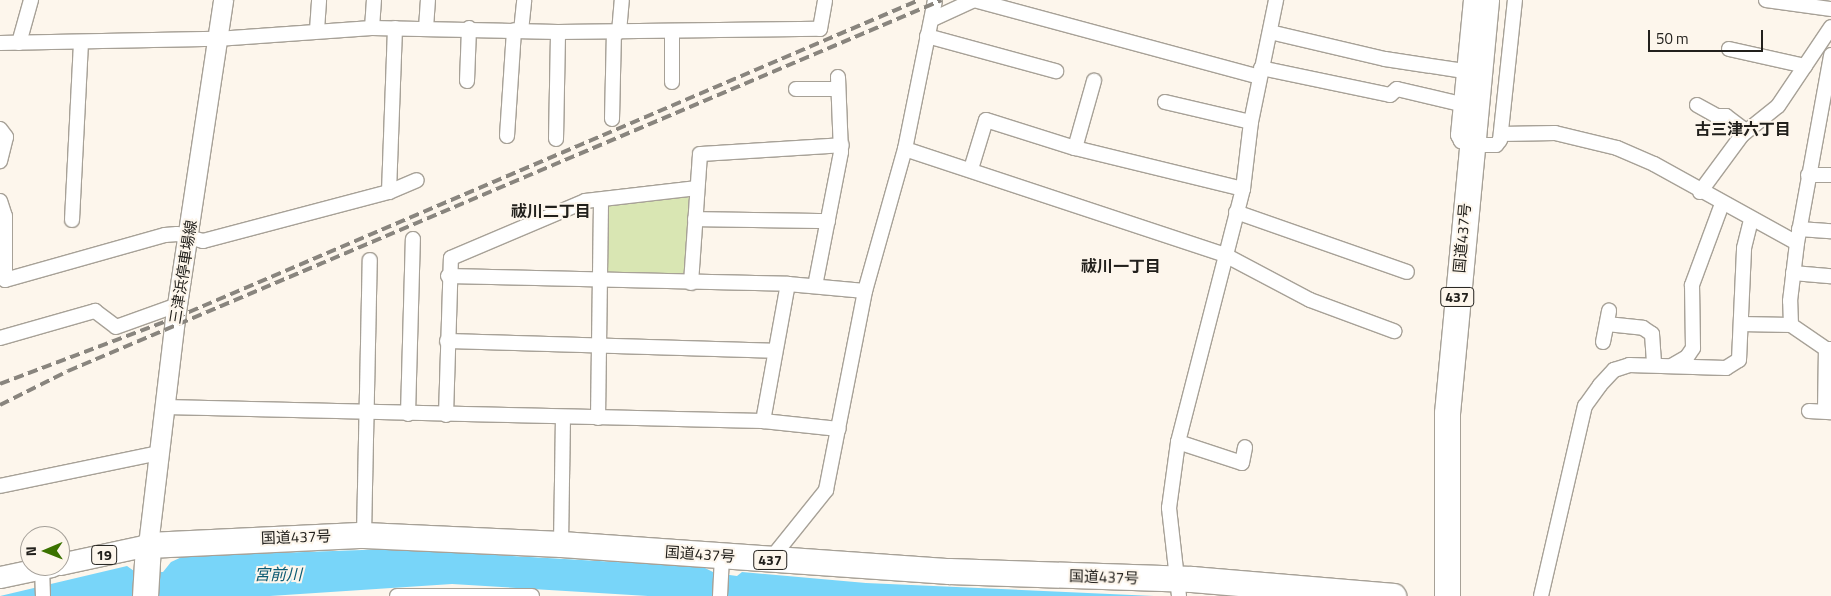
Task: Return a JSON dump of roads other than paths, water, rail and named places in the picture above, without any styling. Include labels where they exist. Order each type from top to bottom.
[{"type":"highway","name":"国道437号","points":[[1447,596],[1447,413],[1486,141],[1486,0]]},
{"type":"highway","name":"国道437号","points":[[1461,596],[1462,414],[1500,0]]},
{"type":"highway","name":"国道437号","points":[[147,552],[364,535],[561,544],[722,562],[770,560],[949,571],[1179,589],[1393,596]]},
{"type":"highway","points":[[146,596],[147,552]]},
{"type":"main road","name":"三津浜停車場線","points":[[147,552],[177,305],[189,237],[223,0]]},
{"type":"main road","name":"19","points":[[70,571],[147,552]]},
{"type":"main road","name":"19","points":[[0,577],[48,576]]},
{"type":"street","points":[[19,43],[31,0]]},
{"type":"street","points":[[317,30],[319,0]]},
{"type":"street","points":[[372,28],[374,0]]},
{"type":"street","points":[[426,28],[428,0]]},
{"type":"street","points":[[507,136],[517,31],[524,0]]},
{"type":"street","points":[[612,119],[616,32],[622,0]]},
{"type":"street","points":[[0,43],[217,39],[317,30],[372,28],[469,28],[558,32],[820,29],[826,0]]},
{"type":"street","points":[[770,560],[826,490],[865,291],[905,149],[927,36],[933,19],[935,0]]},
{"type":"street","points":[[933,19],[974,0],[1260,72],[1390,95],[1397,88],[1461,104]]},
{"type":"street","points":[[1179,589],[1169,508],[1178,442],[1243,189],[1251,122],[1276,0]]},
{"type":"street","points":[[1471,0],[1458,135],[1461,141],[1486,141],[1555,133],[1617,148],[1654,164],[1700,192],[1797,243]]},
{"type":"street","points":[[1486,141],[1515,0]]},
{"type":"street","points":[[1766,0],[1831,9]]},
{"type":"street","points":[[1700,192],[1717,164],[1746,131],[1778,106],[1831,27]]},
{"type":"street","points":[[389,192],[395,28]]},
{"type":"street","points":[[466,81],[469,28]]},
{"type":"street","points":[[556,139],[558,32]]},
{"type":"street","points":[[672,32],[672,82]]},
{"type":"street","points":[[1270,32],[1385,59],[1464,70]]},
{"type":"street","points":[[927,36],[1056,71]]},
{"type":"street","points":[[72,220],[81,42]]},
{"type":"street","points":[[1729,49],[1805,66]]},
{"type":"street","points":[[1791,325],[1793,273],[1799,228],[1808,175],[1827,97],[1831,55]]},
{"type":"street","points":[[1075,148],[1094,81]]},
{"type":"street","points":[[796,89],[838,83],[842,145],[815,286]]},
{"type":"street","points":[[1165,102],[1251,122]]},
{"type":"street","points":[[1697,105],[1717,116],[1726,116],[1746,131]]},
{"type":"street","points":[[971,170],[986,120],[1075,148],[1243,189]]},
{"type":"street","points":[[0,129],[6,137],[0,161]]},
{"type":"street","points":[[691,283],[700,154],[842,145]]},
{"type":"street","points":[[905,149],[1225,255],[1310,300],[1394,331]]},
{"type":"street","points":[[1808,175],[1831,175]]},
{"type":"street","points":[[0,201],[5,216],[3,255],[5,280],[166,235],[189,237],[203,241],[389,192],[417,180]]},
{"type":"street","points":[[446,415],[448,276],[451,258],[584,201],[697,188]]},
{"type":"street","points":[[598,418],[600,200]]},
{"type":"street","points":[[1673,365],[1687,357],[1693,348],[1692,284],[1722,204]]},
{"type":"street","points":[[1236,212],[1407,272]]},
{"type":"street","points":[[695,219],[828,222]]},
{"type":"street","points":[[1541,596],[1585,406],[1614,370],[1629,365],[1654,364],[1733,366],[1740,352],[1744,248],[1751,219]]},
{"type":"street","points":[[1799,228],[1831,231]]},
{"type":"street","points":[[408,414],[412,239]]},
{"type":"street","points":[[364,535],[370,260]]},
{"type":"street","points":[[1793,273],[1831,276]]},
{"type":"street","points":[[448,276],[788,284],[865,291]]},
{"type":"street","points":[[763,421],[788,284]]},
{"type":"street","points":[[0,338],[95,311],[116,326],[177,305]]},
{"type":"street","points":[[1603,342],[1608,317],[1643,328],[1652,334],[1654,364]]},
{"type":"street","points":[[1741,324],[1791,325],[1828,349],[1828,412],[1809,411]]},
{"type":"street","points":[[447,341],[775,351]]},
{"type":"street","points":[[165,407],[563,418],[763,421],[839,429]]},
{"type":"street","points":[[561,544],[563,418]]},
{"type":"street","points":[[1178,442],[1242,463],[1245,447]]},
{"type":"street","points":[[0,486],[159,454]]},
{"type":"street","points":[[720,596],[722,562]]},
{"type":"street","points":[[397,596],[532,596]]},
{"type":"water","name":"宮前川","points":[[391,549],[703,567],[715,573],[737,576],[742,572],[866,583],[1154,596],[648,596],[452,584],[270,596],[0,596],[127,566],[134,571],[163,572],[171,562],[184,556]]},
{"type":"railway","points":[[0,384],[175,318],[919,0]]},
{"type":"railway","points":[[0,405],[68,371],[942,0]]},
{"type":"district","name":"古三津六丁目","points":[[1743,129]]},
{"type":"district","name":"祓川二丁目","points":[[551,211]]},
{"type":"district","name":"祓川一丁目","points":[[1121,266]]}]
